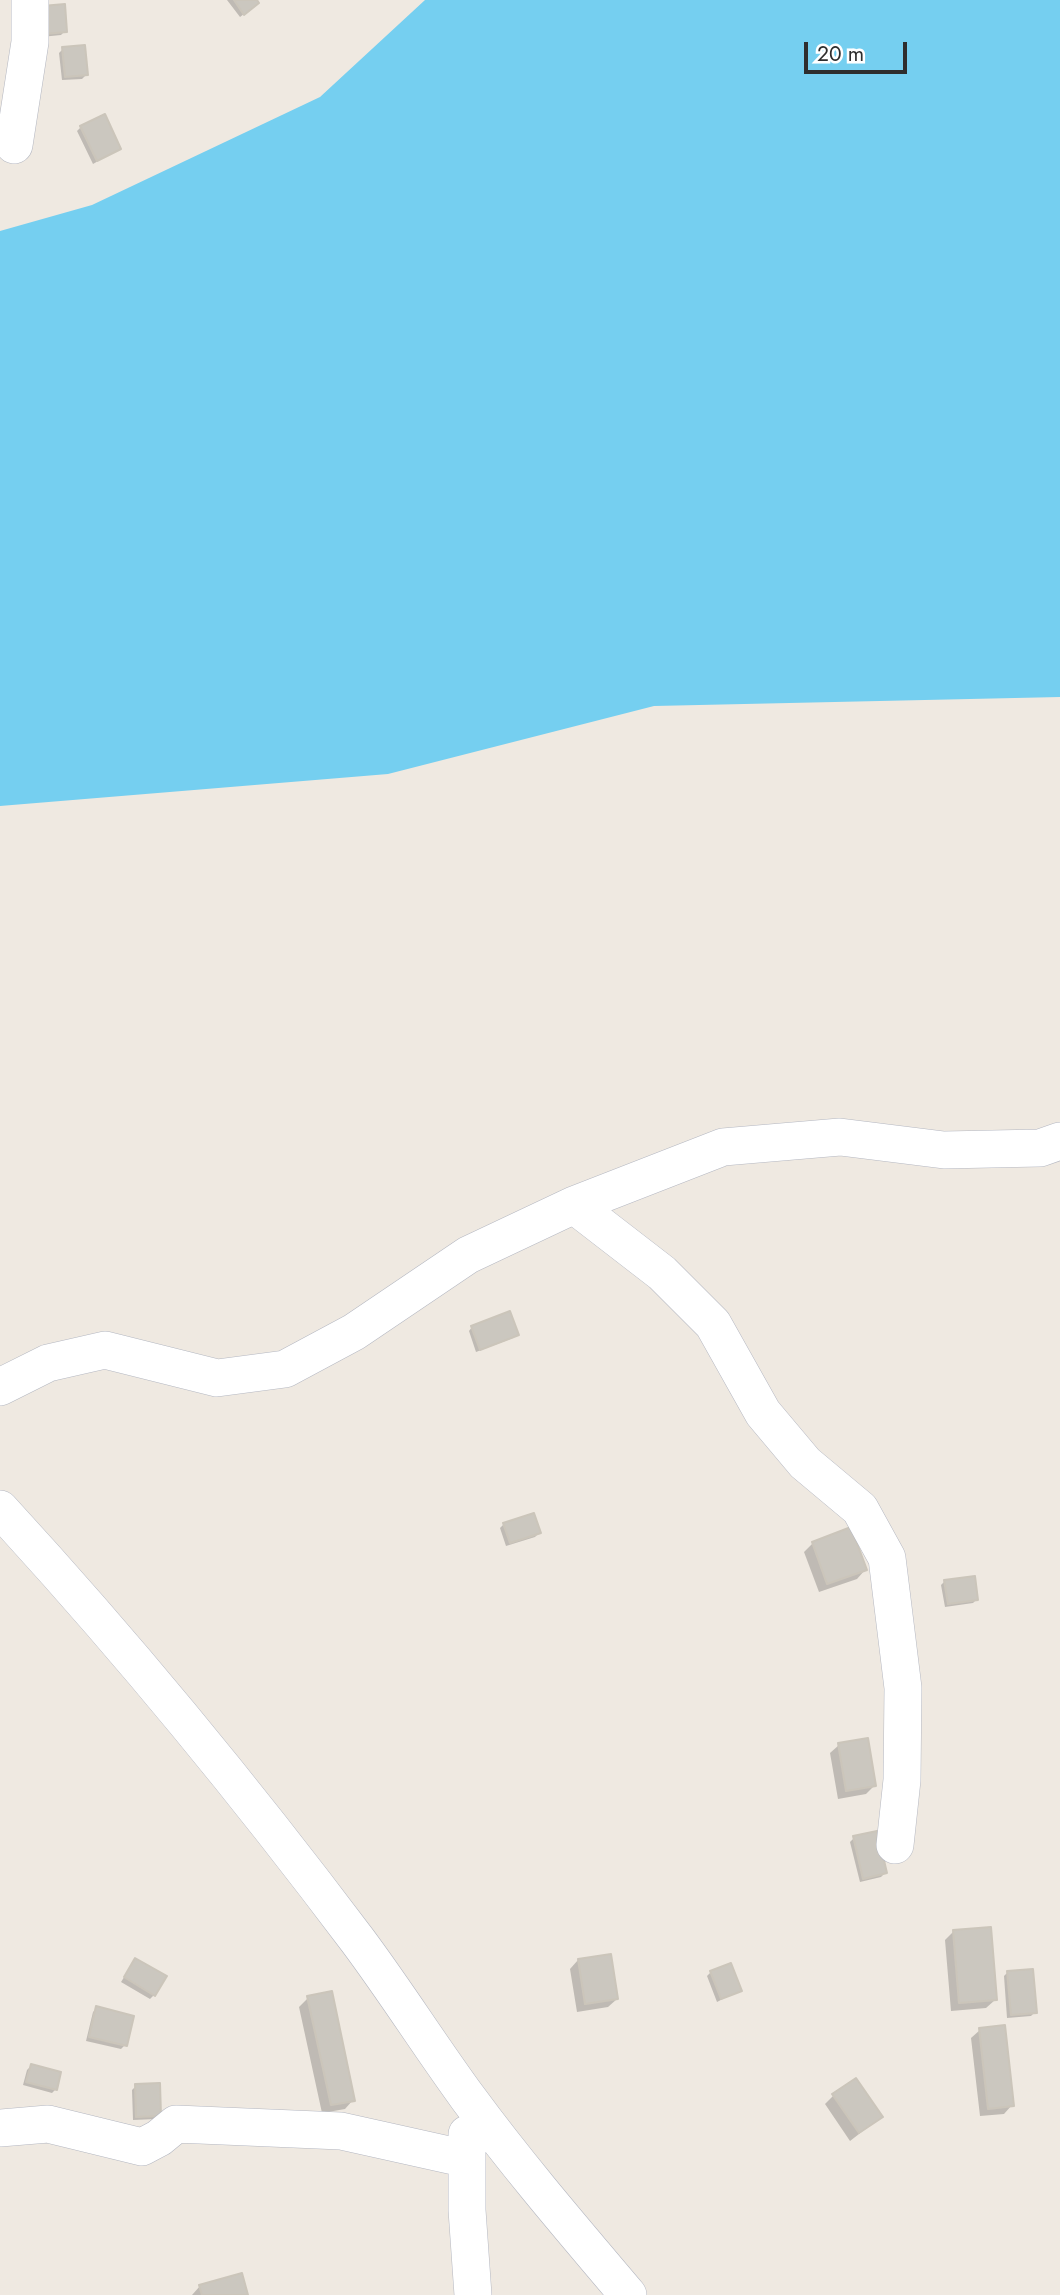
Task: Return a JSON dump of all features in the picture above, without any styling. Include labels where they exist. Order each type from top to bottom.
[{"type":"street","points":[[14,145],[30,42],[30,0]]},
{"type":"street","points":[[0,1387],[48,1363],[105,1350],[217,1378],[285,1369],[354,1332],[468,1255],[574,1205],[723,1147],[840,1138],[944,1150],[1040,1148],[1060,1141]]},
{"type":"street","points":[[574,1205],[662,1273],[713,1324],[764,1413],[805,1463],[860,1509],[887,1558],[903,1688],[902,1780],[895,1845]]},
{"type":"street","points":[[0,1509],[150,1679],[245,1797],[359,1942],[468,2098],[628,2295]]},
{"type":"street","points":[[468,2098],[467,2210],[473,2295]]},
{"type":"street","points":[[0,2127],[47,2124],[142,2147],[176,2124],[341,2131],[467,2159]]},
{"type":"water","points":[[425,0],[1060,0],[1060,697],[654,706],[388,774],[0,806],[0,231],[92,205],[320,97]]},
{"type":"building","points":[[234,0],[257,0],[259,3],[244,15]]},
{"type":"building","points":[[65,4],[67,32],[44,34],[42,6]]},
{"type":"building","points":[[85,45],[88,75],[65,77],[62,47]]},
{"type":"building","points":[[105,114],[121,149],[97,161],[80,126]]},
{"type":"building","points":[[510,1311],[519,1335],[480,1350],[471,1326]]},
{"type":"building","points":[[534,1513],[541,1533],[510,1543],[503,1523]]},
{"type":"building","points":[[851,1527],[867,1570],[827,1584],[812,1542]]},
{"type":"building","points":[[975,1576],[978,1600],[948,1604],[944,1580]]},
{"type":"building","points":[[868,1738],[876,1786],[846,1791],[838,1743]]},
{"type":"building","points":[[877,1831],[887,1873],[863,1879],[853,1836]]},
{"type":"building","points":[[991,1927],[997,2000],[959,2003],[953,1930]]},
{"type":"building","points":[[611,1954],[618,1999],[585,2004],[578,1959]]},
{"type":"building","points":[[135,1958],[167,1976],[155,1996],[124,1977]]},
{"type":"building","points":[[731,1963],[742,1991],[721,1999],[710,1971]]},
{"type":"building","points":[[1033,1969],[1037,2013],[1011,2015],[1007,1971]]},
{"type":"building","points":[[332,1991],[355,2101],[331,2105],[307,1996]]},
{"type":"building","points":[[96,2006],[134,2016],[127,2046],[89,2037]]},
{"type":"building","points":[[1005,2025],[1014,2106],[988,2109],[979,2028]]},
{"type":"building","points":[[31,2064],[61,2072],[57,2090],[26,2082]]},
{"type":"building","points":[[856,2078],[883,2117],[859,2133],[832,2094]]},
{"type":"building","points":[[160,2083],[161,2116],[136,2117],[135,2084]]},
{"type":"building","points":[[242,2273],[248,2295],[202,2295],[199,2285]]}]
